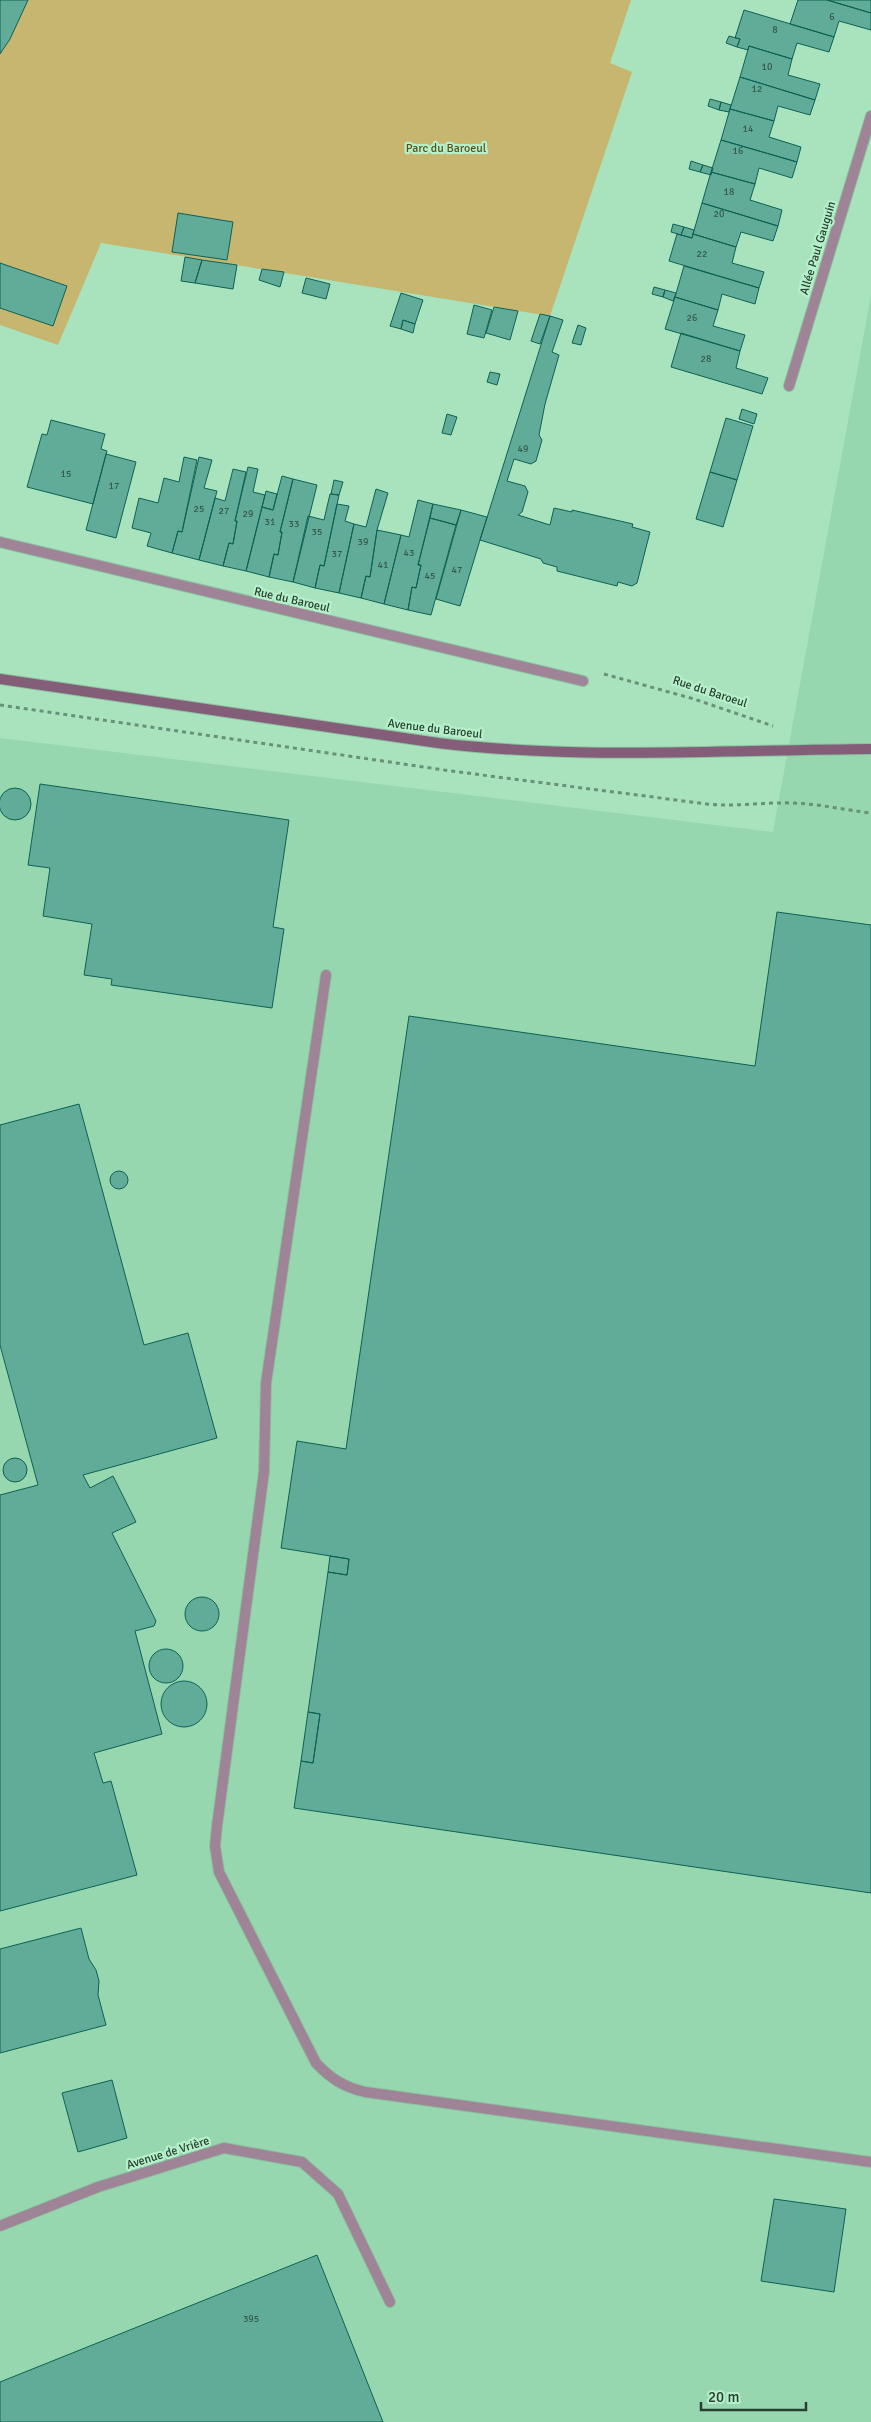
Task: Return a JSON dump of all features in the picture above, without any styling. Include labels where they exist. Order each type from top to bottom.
[{"type":"main road","name":"Avenue du Baroeul","points":[[0,679],[392,736],[500,749],[620,753],[871,749]]},
{"type":"street","name":"Allée Paul Gauguin","points":[[789,386],[871,116]]},
{"type":"street","name":"Rue du Baroeul","points":[[0,542],[581,680]]},
{"type":"street","points":[[326,975],[266,1383],[264,1472],[217,1826],[215,1846],[219,1872],[316,2063],[336,2082],[348,2088],[871,2162]]},
{"type":"street","name":"Avenue de Vrière","points":[[0,2226],[98,2187],[224,2148],[302,2162],[338,2194],[390,2302]]},
{"type":"path","name":"Rue du Baroeul","points":[[581,680],[581,668],[694,699],[777,727]]},
{"type":"shaded area","points":[[871,295],[871,2422],[0,2422],[0,738],[773,832]]},
{"type":"green space","name":"Parc du Baroeul","points":[[0,0],[631,0],[610,63],[632,72],[550,316],[101,243],[58,345],[0,325]]},
{"type":"building","points":[[0,0],[28,0],[10,39],[0,54]]},
{"type":"building","points":[[798,0],[827,0],[871,13],[871,30],[839,21],[834,37],[790,24]]},
{"type":"building","points":[[827,0],[871,0],[871,13]]},
{"type":"building","points":[[744,10],[834,37],[829,52],[797,43],[792,59],[749,46],[748,50],[737,47],[740,39],[735,38]]},
{"type":"building","points":[[729,36],[740,39],[737,47],[726,43]]},
{"type":"building","points":[[749,46],[792,59],[788,75],[820,84],[815,100],[740,77]]},
{"type":"building","points":[[740,77],[815,100],[810,115],[778,106],[774,121],[730,109]]},
{"type":"building","points":[[710,99],[721,102],[719,110],[708,106]]},
{"type":"building","points":[[721,102],[731,105],[729,112],[719,110]]},
{"type":"building","points":[[730,109],[774,121],[769,137],[801,147],[797,162],[721,140]]},
{"type":"building","points":[[721,140],[797,162],[792,178],[759,168],[755,184],[711,172]]},
{"type":"building","points":[[691,161],[703,165],[700,172],[689,169]]},
{"type":"building","points":[[703,165],[713,168],[711,175],[700,172]]},
{"type":"building","points":[[711,172],[755,184],[750,200],[782,210],[778,226],[702,203]]},
{"type":"building","points":[[702,203],[778,226],[773,241],[741,232],[736,247],[693,234]]},
{"type":"building","points":[[178,213],[233,222],[227,260],[172,252]]},
{"type":"building","points":[[673,224],[684,227],[681,235],[671,232]]},
{"type":"building","points":[[684,227],[694,230],[692,238],[681,235]]},
{"type":"building","points":[[677,234],[692,238],[693,234],[736,247],[732,263],[764,272],[759,288],[669,261]]},
{"type":"building","points":[[185,257],[202,260],[195,283],[181,281]]},
{"type":"building","points":[[202,260],[237,265],[233,289],[195,283]]},
{"type":"building","points":[[0,263],[67,286],[53,326],[0,308]]},
{"type":"building","points":[[684,266],[759,288],[755,304],[722,294],[718,310],[675,297]]},
{"type":"building","points":[[262,269],[284,272],[280,287],[259,280]]},
{"type":"building","points":[[306,278],[330,284],[326,299],[302,293]]},
{"type":"building","points":[[654,287],[665,290],[663,297],[652,294]]},
{"type":"building","points":[[665,290],[676,293],[673,301],[663,297]]},
{"type":"building","points":[[401,293],[423,300],[415,324],[403,320],[401,329],[390,326]]},
{"type":"building","points":[[675,297],[718,310],[713,326],[745,335],[740,351],[665,329]]},
{"type":"building","points":[[474,305],[492,310],[484,338],[467,334]]},
{"type":"building","points":[[494,307],[518,311],[510,340],[486,333]]},
{"type":"building","points":[[540,314],[550,316],[540,344],[531,341]]},
{"type":"building","points":[[550,316],[563,320],[552,352],[559,355],[545,404],[539,435],[542,440],[536,461],[531,464],[514,459],[507,481],[525,486],[528,492],[522,512],[518,515],[550,525],[554,508],[572,512],[572,510],[633,524],[632,527],[650,532],[637,583],[632,586],[618,582],[617,586],[557,571],[557,567],[543,563],[541,559],[480,540]]},
{"type":"building","points":[[403,320],[415,324],[413,333],[401,329]]},
{"type":"building","points":[[578,325],[586,328],[581,345],[572,343]]},
{"type":"building","points":[[681,333],[740,351],[736,368],[768,378],[762,394],[671,367]]},
{"type":"building","points":[[490,372],[500,374],[497,385],[487,382]]},
{"type":"building","points":[[742,409],[757,414],[754,424],[739,419]]},
{"type":"building","points":[[447,414],[457,417],[451,435],[442,433]]},
{"type":"building","points":[[726,418],[753,426],[737,480],[710,472]]},
{"type":"building","points":[[51,420],[105,434],[101,449],[107,451],[93,504],[27,487],[42,434],[47,435]]},
{"type":"building","points":[[106,454],[136,462],[116,538],[86,530]]},
{"type":"building","points":[[184,457],[197,460],[182,532],[178,531],[172,553],[147,546],[151,533],[132,528],[139,498],[158,503],[164,478],[179,482]]},
{"type":"building","points":[[199,457],[212,460],[204,488],[217,491],[199,560],[172,553],[178,531],[182,532]]},
{"type":"building","points":[[248,467],[258,469],[253,492],[265,495],[246,571],[223,566],[229,543],[233,544],[237,521],[235,521]]},
{"type":"building","points":[[233,469],[246,472],[235,521],[237,521],[233,544],[229,543],[223,566],[199,560],[215,498],[225,501]]},
{"type":"building","points":[[710,472],[737,480],[723,527],[696,519]]},
{"type":"building","points":[[282,476],[293,479],[280,532],[282,532],[278,555],[274,554],[269,577],[246,571],[262,507],[273,510]]},
{"type":"building","points":[[293,479],[317,485],[293,582],[269,577],[274,554],[278,555],[282,532],[280,532]]},
{"type":"building","points":[[334,480],[343,482],[339,495],[331,494]]},
{"type":"building","points":[[376,489],[388,493],[377,530],[370,577],[366,576],[361,598],[339,593],[354,524],[366,527]]},
{"type":"building","points":[[266,491],[277,494],[273,510],[262,507]]},
{"type":"building","points":[[330,494],[339,495],[324,566],[320,565],[315,588],[293,582],[308,516],[324,520]]},
{"type":"building","points":[[418,500],[433,504],[418,565],[421,565],[416,588],[412,587],[408,610],[384,604],[401,535],[409,537]]},
{"type":"building","points":[[337,504],[349,506],[345,521],[354,524],[339,593],[315,588],[320,565],[324,566]]},
{"type":"building","points":[[433,504],[461,510],[456,525],[430,518]]},
{"type":"building","points":[[461,510],[487,517],[460,606],[436,599]]},
{"type":"building","points":[[430,518],[456,525],[431,615],[408,610],[412,587],[416,588],[421,565],[418,565]]},
{"type":"building","points":[[377,530],[401,535],[384,604],[361,598],[366,576],[370,577]]},
{"type":"building","points":[[40,784],[289,820],[273,927],[284,929],[272,1008],[111,985],[112,979],[84,975],[92,924],[43,916],[50,868],[28,865]]},
{"type":"building","points":[[15,788],[21,789],[26,793],[30,798],[30,810],[26,815],[21,819],[15,820],[9,819],[4,815],[0,810],[-1,804],[0,798],[4,793],[9,789]]},
{"type":"building","points":[[777,912],[871,925],[871,1893],[294,1808],[301,1761],[313,1763],[320,1714],[308,1712],[328,1572],[347,1575],[349,1559],[281,1548],[297,1441],[346,1449],[409,1016],[755,1066]]},
{"type":"building","points":[[79,1104],[144,1345],[188,1333],[217,1438],[83,1475],[90,1488],[113,1476],[136,1522],[112,1533],[156,1621],[154,1626],[135,1631],[162,1734],[94,1753],[103,1783],[111,1781],[137,1875],[0,1911],[0,1495],[38,1485],[0,1345],[0,1125]]},
{"type":"building","points":[[115,1171],[123,1171],[128,1176],[126,1187],[115,1189],[110,1184],[110,1176]]},
{"type":"building","points":[[15,1458],[24,1461],[27,1470],[24,1479],[15,1482],[6,1479],[3,1470],[6,1461]]},
{"type":"building","points":[[330,1556],[349,1559],[347,1575],[328,1572]]},
{"type":"building","points":[[202,1597],[214,1602],[219,1614],[214,1626],[202,1631],[190,1626],[185,1614],[190,1602]]},
{"type":"building","points":[[166,1649],[178,1654],[183,1666],[178,1678],[166,1683],[154,1678],[149,1666],[154,1654]]},
{"type":"building","points":[[184,1681],[197,1685],[203,1691],[207,1704],[203,1717],[197,1723],[184,1727],[171,1723],[165,1717],[161,1704],[165,1691],[171,1685]]},
{"type":"building","points":[[308,1712],[320,1714],[313,1763],[301,1761]]},
{"type":"building","points":[[81,1928],[89,1959],[96,1970],[99,1981],[98,1995],[106,2025],[0,2053],[0,1949]]},
{"type":"building","points":[[112,2080],[127,2138],[78,2152],[62,2093]]},
{"type":"building","points":[[774,2199],[846,2209],[834,2292],[761,2281]]},
{"type":"building","points":[[317,2255],[383,2422],[0,2422],[0,2382]]}]
